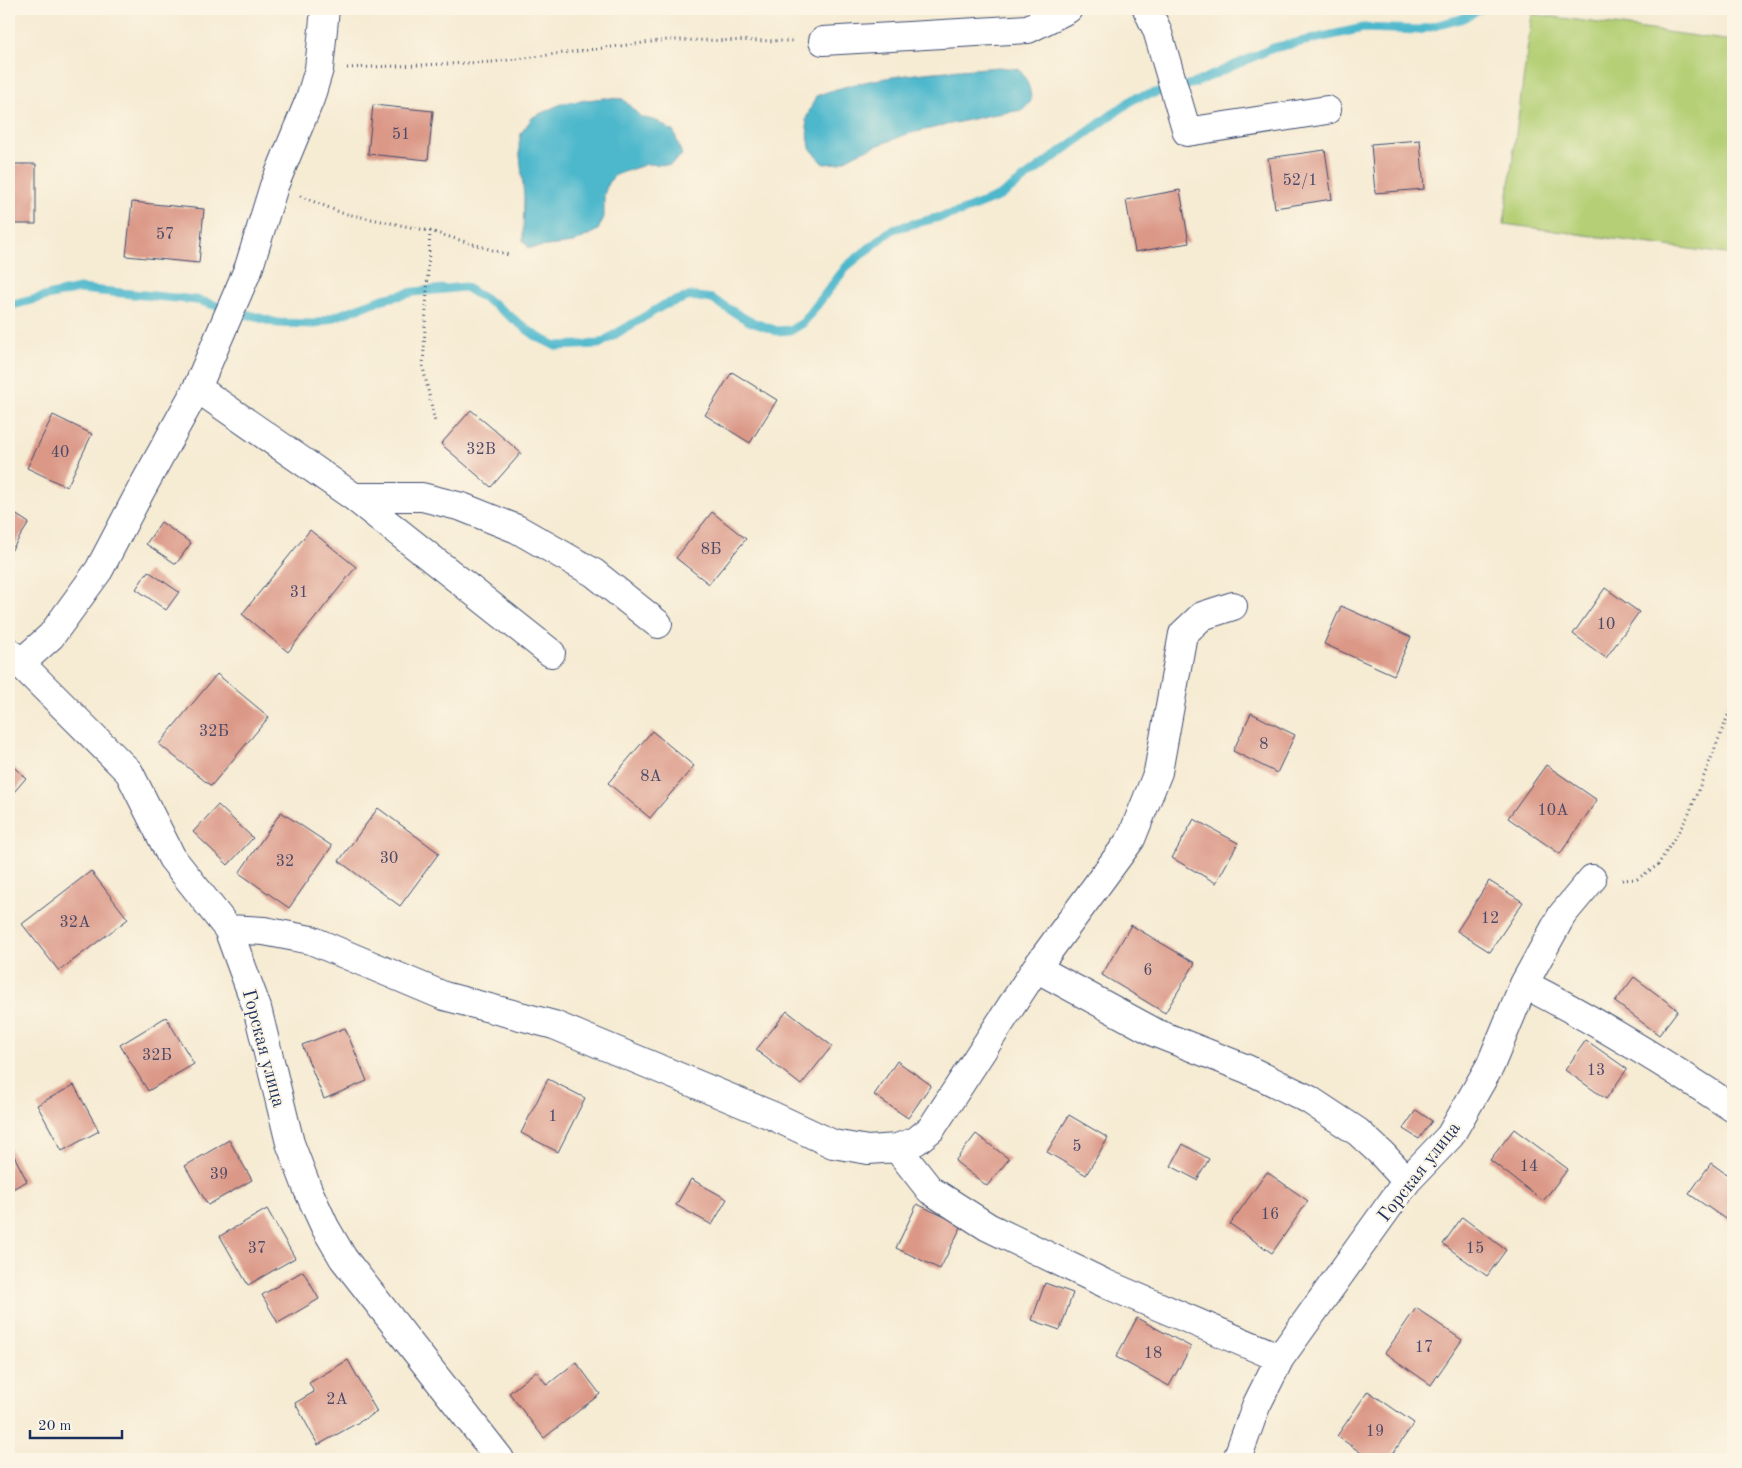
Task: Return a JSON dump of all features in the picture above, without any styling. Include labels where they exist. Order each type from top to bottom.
[{"type":"street","points":[[15,657],[51,636],[99,570],[197,388],[249,267],[274,186],[310,99],[319,69],[325,9]]},
{"type":"street","points":[[823,41],[1028,30],[1068,9]]},
{"type":"street","points":[[1147,9],[1157,30],[1187,132],[1327,110]]},
{"type":"street","points":[[197,388],[354,497],[551,653]]},
{"type":"street","points":[[354,497],[422,497],[462,507],[517,529],[594,573],[658,624]]},
{"type":"street","points":[[228,929],[264,931],[311,940],[444,996],[554,1025],[773,1116],[833,1144],[868,1150],[897,1148],[916,1141],[931,1129],[1036,968],[1131,839],[1158,772],[1183,634],[1202,616],[1233,606]]},
{"type":"street","name":"Горская улица","points":[[15,657],[128,772],[172,858],[228,929],[257,1008],[290,1143],[308,1190],[326,1227],[343,1258],[500,1459]]},
{"type":"street","name":"Горская улица","points":[[1237,1459],[1256,1406],[1280,1358],[1407,1181],[1450,1136],[1490,1066],[1524,984],[1562,915],[1592,879]]},
{"type":"street","points":[[1036,968],[1156,1033],[1247,1069],[1308,1099],[1358,1132],[1407,1181]]},
{"type":"street","points":[[1524,984],[1572,1009],[1684,1076],[1733,1108]]},
{"type":"street","points":[[897,1148],[930,1190],[988,1227],[1106,1284],[1280,1358]]},
{"type":"path","points":[[319,69],[493,62],[667,40],[823,41]]},
{"type":"path","points":[[274,186],[342,212],[430,231],[509,255]]},
{"type":"path","points":[[430,231],[424,367],[435,422]]},
{"type":"path","points":[[1592,879],[1614,881],[1637,879],[1658,865],[1688,816],[1733,703]]},
{"type":"green space","points":[[1532,14],[1733,41],[1733,255],[1504,224]]},
{"type":"water","points":[[999,67],[1019,69],[1024,77],[1029,88],[1031,101],[1023,110],[990,115],[907,134],[858,153],[839,163],[824,164],[810,148],[806,119],[816,96],[883,78]]},
{"type":"water","points":[[604,98],[623,99],[641,117],[657,121],[674,132],[682,155],[670,165],[647,164],[615,175],[608,183],[604,195],[604,217],[598,230],[573,243],[529,248],[523,240],[524,196],[519,145],[521,133],[533,117],[563,103]]},
{"type":"building","points":[[373,105],[433,111],[428,160],[368,154]]},
{"type":"building","points":[[1420,140],[1424,189],[1375,193],[1371,144]]},
{"type":"building","points":[[1325,150],[1332,199],[1275,208],[1268,158]]},
{"type":"building","points":[[9,164],[36,164],[36,224],[9,224]]},
{"type":"building","points":[[1180,190],[1189,243],[1135,252],[1126,200]]},
{"type":"building","points":[[132,202],[204,209],[199,263],[126,256]]},
{"type":"building","points":[[732,372],[777,400],[750,443],[705,415]]},
{"type":"building","points":[[471,410],[521,453],[491,487],[441,444]]},
{"type":"building","points":[[53,415],[92,434],[67,487],[27,468]]},
{"type":"building","points":[[9,510],[29,523],[9,554]]},
{"type":"building","points":[[712,512],[746,539],[709,584],[676,558]]},
{"type":"building","points":[[161,522],[191,543],[176,564],[146,544]]},
{"type":"building","points":[[310,530],[356,567],[288,652],[242,614]]},
{"type":"building","points":[[148,571],[179,592],[166,610],[136,589]]},
{"type":"building","points":[[1605,588],[1639,612],[1606,658],[1573,634]]},
{"type":"building","points":[[1341,606],[1411,637],[1394,675],[1324,644]]},
{"type":"building","points":[[217,674],[269,717],[211,786],[159,744]]},
{"type":"building","points":[[1251,713],[1295,735],[1277,773],[1233,751]]},
{"type":"building","points":[[652,731],[694,766],[650,818],[608,783]]},
{"type":"building","points":[[9,763],[26,778],[9,798]]},
{"type":"building","points":[[1546,765],[1597,800],[1560,854],[1508,818]]},
{"type":"building","points":[[218,805],[253,838],[228,865],[193,832]]},
{"type":"building","points":[[378,808],[439,853],[400,906],[339,861]]},
{"type":"building","points":[[281,812],[332,846],[289,908],[239,873]]},
{"type":"building","points":[[1194,819],[1238,843],[1216,883],[1172,858]]},
{"type":"building","points":[[91,871],[128,919],[59,971],[22,924]]},
{"type":"building","points":[[1489,881],[1523,902],[1490,952],[1457,931]]},
{"type":"building","points":[[1131,925],[1195,963],[1165,1013],[1102,975]]},
{"type":"building","points":[[1634,977],[1678,1010],[1659,1035],[1615,1002]]},
{"type":"building","points":[[787,1011],[832,1046],[801,1085],[756,1050]]},
{"type":"building","points":[[166,1017],[194,1064],[148,1091],[120,1045]]},
{"type":"building","points":[[345,1028],[367,1081],[324,1099],[302,1045]]},
{"type":"building","points":[[1586,1040],[1627,1069],[1606,1099],[1565,1070]]},
{"type":"building","points":[[897,1061],[931,1085],[908,1118],[874,1095]]},
{"type":"building","points":[[548,1079],[585,1098],[558,1152],[521,1133]]},
{"type":"building","points":[[74,1085],[99,1131],[62,1151],[37,1105]]},
{"type":"building","points":[[1416,1110],[1432,1121],[1419,1139],[1403,1129]]},
{"type":"building","points":[[1069,1115],[1108,1138],[1086,1175],[1047,1152]]},
{"type":"building","points":[[1514,1129],[1568,1169],[1543,1201],[1490,1160]]},
{"type":"building","points":[[976,1134],[1009,1159],[987,1186],[955,1161]]},
{"type":"building","points":[[229,1140],[252,1180],[208,1205],[185,1166]]},
{"type":"building","points":[[1183,1144],[1209,1159],[1197,1180],[1171,1166]]},
{"type":"building","points":[[9,1146],[27,1181],[9,1191]]},
{"type":"building","points":[[1711,1163],[1733,1179],[1733,1219],[1731,1223],[1689,1194]]},
{"type":"building","points":[[1267,1172],[1308,1201],[1272,1253],[1230,1224]]},
{"type":"building","points":[[691,1179],[727,1199],[712,1225],[676,1205]]},
{"type":"building","points":[[917,1204],[962,1225],[940,1269],[896,1248]]},
{"type":"building","points":[[267,1209],[295,1258],[248,1285],[220,1236]]},
{"type":"building","points":[[1462,1217],[1506,1250],[1487,1276],[1443,1244]]},
{"type":"building","points":[[303,1271],[319,1299],[278,1323],[262,1295]]},
{"type":"building","points":[[1045,1283],[1073,1293],[1060,1330],[1032,1320]]},
{"type":"building","points":[[1416,1308],[1462,1340],[1431,1385],[1385,1353]]},
{"type":"building","points":[[1137,1318],[1191,1347],[1169,1386],[1116,1357]]},
{"type":"building","points":[[348,1360],[377,1412],[318,1445],[295,1403],[314,1392],[309,1383]]},
{"type":"building","points":[[576,1362],[600,1394],[544,1438],[509,1393],[536,1371],[547,1385]]},
{"type":"building","points":[[1368,1391],[1414,1423],[1389,1459],[1370,1459],[1337,1436]]},
{"type":"waterway","points":[[9,306],[79,289],[197,300],[277,323],[315,324],[383,299],[414,292],[465,287],[495,305],[536,336],[556,346],[599,344],[664,305],[691,296],[712,299],[749,321],[777,331],[791,330],[803,323],[847,266],[893,229],[960,212],[1000,196],[1135,98],[1195,83],[1273,48],[1363,28],[1419,30],[1461,19],[1480,9]]}]
